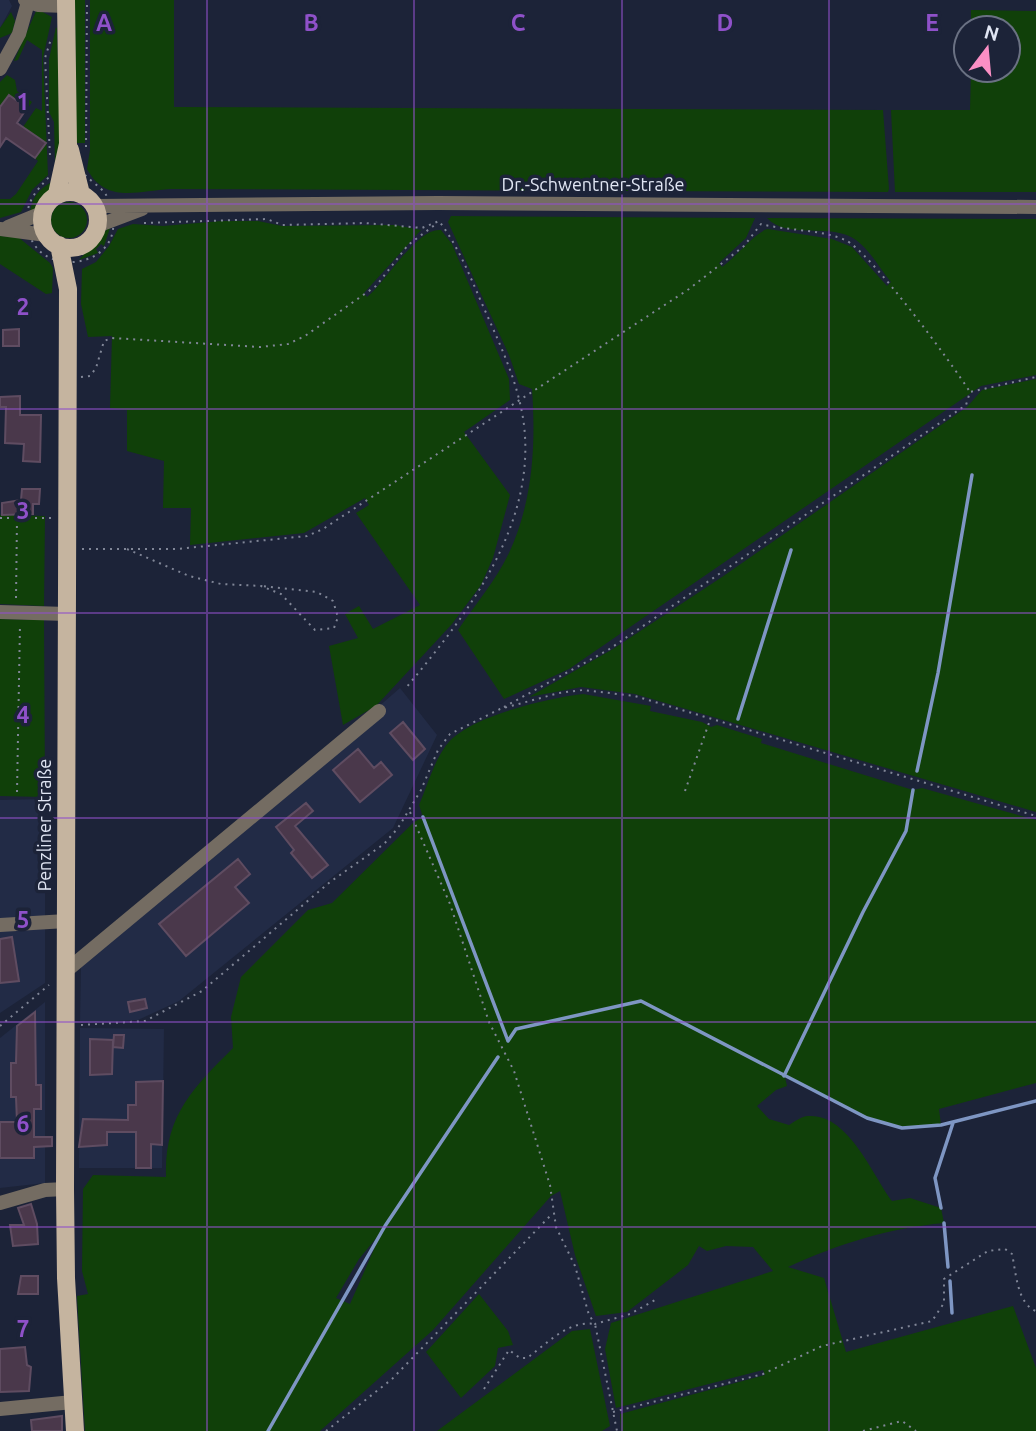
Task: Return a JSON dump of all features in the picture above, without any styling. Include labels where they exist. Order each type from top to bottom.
[{"type":"main road","points":[[66,3],[68,144],[71,172],[103,211]]},
{"type":"main road","points":[[71,172],[47,204],[49,239],[80,245],[90,239],[103,211]]},
{"type":"main road","points":[[57,194],[65,192],[103,211]]},
{"type":"main road","name":"Penzliner Straße","points":[[49,239],[68,289],[65,1189],[75,1431]]},
{"type":"street","points":[[13,0],[26,3],[66,3]]},
{"type":"street","points":[[0,69],[6,47],[26,3]]},
{"type":"street","name":"Dr.-Schwentner-Straße","points":[[103,211],[150,206],[438,203],[1036,206]]},
{"type":"street","points":[[0,229],[49,239]]},
{"type":"street","points":[[0,611],[67,614]]},
{"type":"street","points":[[66,971],[379,711]]},
{"type":"street","points":[[0,925],[66,920]]},
{"type":"street","points":[[0,1194],[65,1189]]},
{"type":"street","points":[[0,1203],[45,1190]]},
{"type":"street","points":[[0,1409],[73,1402]]},
{"type":"path","points":[[86,152],[87,0]]},
{"type":"path","points":[[45,58],[71,172]]},
{"type":"path","points":[[71,172],[105,194],[103,211],[114,229],[107,247],[91,260],[49,239],[27,208],[35,191],[50,176],[71,172]]},
{"type":"path","points":[[405,689],[451,635],[483,587],[513,517],[523,473],[524,428],[507,360],[456,244],[439,221],[438,203]]},
{"type":"path","points":[[103,211],[136,223],[164,224],[255,219],[282,225],[365,223],[422,228],[439,221]]},
{"type":"path","points":[[68,377],[90,376],[96,368],[104,341],[112,338],[260,347],[288,344],[305,336],[376,286],[408,245],[439,221]]},
{"type":"path","points":[[67,548],[177,549],[315,533],[689,289],[744,246],[761,224],[831,236],[856,246],[899,295],[970,393]]},
{"type":"path","points":[[49,239],[34,247],[49,239]]},
{"type":"path","points":[[970,393],[1036,377]]},
{"type":"path","points":[[66,1026],[145,1021],[202,991],[330,882],[384,844],[409,810],[438,750],[450,734],[608,650],[722,575],[966,405],[970,393]]},
{"type":"path","points":[[0,518],[67,517]]},
{"type":"path","points":[[17,519],[20,630],[17,792]]},
{"type":"path","points":[[126,549],[189,576],[221,584],[261,586],[317,592],[333,601],[338,617],[334,628],[315,630],[281,594],[261,586]]},
{"type":"path","points":[[500,709],[583,690],[635,696],[1036,816]]},
{"type":"path","points":[[685,791],[710,719]]},
{"type":"path","points":[[409,810],[450,904],[489,1022],[514,1071],[550,1185],[556,1227],[575,1266],[589,1315],[595,1324],[617,1431]]},
{"type":"path","points":[[0,1026],[66,971]]},
{"type":"path","points":[[326,1431],[393,1379],[554,1212]]},
{"type":"path","points":[[613,1412],[762,1374],[822,1346],[932,1321],[944,1303],[944,1279],[988,1251],[1005,1249],[1012,1254],[1023,1298],[1029,1308],[1036,1311]]},
{"type":"path","points":[[484,1389],[509,1350],[520,1358],[527,1358],[569,1327],[585,1323],[595,1324],[630,1314],[657,1298]]},
{"type":"path","points":[[863,1431],[902,1421],[915,1431]]},
{"type":"shaded area","points":[[0,0],[9,0],[12,6],[0,28]]},
{"type":"shaded area","points":[[400,688],[437,735],[393,828],[179,1001],[138,1020],[80,1023],[81,966]]},
{"type":"shaded area","points":[[45,799],[45,983],[0,1013],[0,800]]},
{"type":"shaded area","points":[[45,1002],[45,1183],[0,1188],[0,1038]]},
{"type":"shaded area","points":[[80,1028],[164,1029],[162,1168],[79,1168]]},
{"type":"green space","points":[[75,0],[85,0],[85,143],[76,143]]},
{"type":"green space","points":[[90,0],[174,0],[174,107],[883,110],[889,189],[888,192],[113,191],[103,187],[87,169],[90,150]]},
{"type":"green space","points":[[37,9],[52,17],[43,58],[48,175],[32,190],[21,212],[0,218],[0,199],[10,199],[16,194],[38,161],[35,158],[46,143],[23,127],[36,108],[42,111],[42,50],[27,40],[18,60],[14,61]]},
{"type":"green space","points":[[971,10],[1036,11],[1036,192],[895,192],[891,110],[970,110],[971,84],[1022,84],[1022,14],[971,14]]},
{"type":"green space","points":[[11,12],[15,21],[12,33],[0,38],[0,28]]},
{"type":"green space","points":[[56,27],[61,169],[55,164],[54,122],[49,112],[49,59]]},
{"type":"green space","points":[[7,75],[15,80],[17,91],[32,102],[28,108],[9,95],[0,107],[0,82]]},
{"type":"green space","points":[[54,181],[53,191],[30,216],[36,195]]},
{"type":"green space","points":[[69,202],[82,207],[87,220],[82,233],[69,238],[56,233],[51,220],[56,207]]},
{"type":"green space","points":[[451,216],[755,218],[746,238],[719,263],[722,267],[757,235],[768,229],[832,239],[852,247],[887,286],[891,282],[856,240],[835,232],[786,228],[767,218],[1036,219],[1036,375],[981,386],[569,669],[504,699],[458,630],[492,583],[517,533],[531,472],[532,389],[519,384],[509,355],[448,222]]},
{"type":"green space","points":[[258,221],[282,226],[395,225],[421,230],[364,293],[367,297],[412,246],[432,231],[441,230],[452,244],[509,379],[510,400],[464,432],[510,495],[493,558],[481,585],[452,624],[376,706],[343,725],[329,646],[358,638],[345,614],[359,606],[373,629],[420,605],[356,513],[369,505],[365,498],[304,533],[190,545],[191,508],[163,508],[164,461],[127,451],[127,410],[110,408],[112,336],[88,337],[81,304],[82,269],[96,262],[118,229],[133,224],[163,226]]},
{"type":"green space","points":[[111,225],[104,246],[101,244],[96,249],[98,253],[79,260]]},
{"type":"green space","points":[[0,236],[18,237],[50,263],[53,268],[52,293],[46,294],[0,264]]},
{"type":"green space","points":[[1036,379],[1036,812],[635,694],[581,687],[529,697],[613,649],[722,577],[967,407],[982,390]]},
{"type":"green space","points":[[0,515],[45,516],[44,606],[0,604]]},
{"type":"green space","points":[[0,619],[44,620],[45,797],[0,796]]},
{"type":"green space","points":[[583,694],[651,706],[650,711],[702,722],[711,727],[717,725],[762,739],[761,743],[913,790],[922,788],[1036,820],[1036,1083],[939,1109],[941,1125],[902,1128],[867,1118],[785,1077],[787,1086],[776,1090],[757,1106],[769,1119],[789,1125],[808,1116],[835,1124],[858,1147],[892,1201],[910,1198],[941,1208],[944,1223],[864,1238],[788,1267],[824,1278],[846,1352],[1013,1306],[1036,1368],[1036,1431],[621,1431],[620,1414],[765,1375],[763,1370],[616,1408],[605,1349],[611,1323],[773,1271],[753,1247],[726,1246],[707,1251],[699,1246],[688,1265],[627,1312],[596,1316],[575,1255],[560,1191],[551,1196],[433,1330],[320,1431],[85,1431],[77,1296],[88,1294],[82,1271],[83,1189],[93,1175],[166,1177],[170,1137],[176,1120],[205,1076],[233,1048],[231,1017],[241,977],[308,910],[332,903],[414,822],[423,817],[419,805],[437,760],[448,743],[466,729],[498,714]],"holes":[[[382,1231],[350,1304],[336,1298],[359,1259]]]},
{"type":"green space","points":[[479,1294],[508,1331],[513,1345],[498,1348],[495,1366],[461,1398],[426,1352]]},
{"type":"green space","points":[[590,1329],[610,1426],[602,1431],[437,1431],[572,1331]]},
{"type":"building","points":[[9,95],[27,108],[17,123],[46,143],[35,158],[6,138],[0,147],[0,107]]},
{"type":"building","points":[[19,329],[19,346],[3,346],[3,330]]},
{"type":"building","points":[[20,396],[20,415],[41,415],[40,462],[23,461],[24,444],[5,443],[6,407],[0,407],[0,397]]},
{"type":"building","points":[[22,489],[40,489],[39,504],[33,504],[33,514],[2,515],[2,503],[21,500]]},
{"type":"building","points":[[403,722],[425,749],[413,760],[390,733]]},
{"type":"building","points":[[358,749],[374,768],[381,762],[392,775],[360,802],[333,770]]},
{"type":"building","points":[[306,803],[313,811],[295,826],[328,865],[312,878],[291,853],[294,850],[276,827]]},
{"type":"building","points":[[238,859],[250,874],[235,887],[249,903],[186,956],[159,924]]},
{"type":"building","points":[[12,937],[19,981],[0,983],[0,939]]},
{"type":"building","points":[[145,999],[147,1008],[130,1012],[128,1002]]},
{"type":"building","points":[[35,1012],[36,1085],[41,1085],[41,1109],[34,1109],[34,1137],[52,1137],[52,1146],[34,1147],[34,1158],[0,1158],[0,1122],[17,1122],[16,1097],[11,1097],[11,1063],[16,1063],[17,1026]]},
{"type":"building","points":[[114,1035],[124,1035],[123,1048],[113,1047]]},
{"type":"building","points":[[90,1039],[113,1040],[112,1074],[90,1075]]},
{"type":"building","points":[[163,1081],[162,1145],[151,1144],[151,1168],[136,1168],[136,1132],[107,1132],[107,1145],[79,1147],[83,1119],[128,1120],[128,1105],[136,1105],[136,1082]]},
{"type":"building","points":[[31,1204],[37,1224],[38,1244],[13,1246],[10,1225],[24,1225],[18,1208]]},
{"type":"building","points":[[21,1276],[38,1276],[38,1294],[18,1294]]},
{"type":"building","points":[[25,1347],[27,1365],[31,1367],[29,1391],[0,1392],[0,1349]]},
{"type":"building","points":[[62,1416],[62,1431],[32,1431],[31,1420]]},
{"type":"waterway","points":[[917,771],[938,673],[972,475]]},
{"type":"waterway","points":[[738,719],[791,550]]},
{"type":"waterway","points":[[784,1076],[863,912],[906,831],[913,790]]},
{"type":"waterway","points":[[423,817],[508,1041]]},
{"type":"waterway","points":[[508,1041],[516,1029],[641,1001],[867,1118],[902,1128],[941,1125],[1036,1101]]},
{"type":"waterway","points":[[268,1431],[385,1226],[498,1057]]},
{"type":"waterway","points":[[941,1208],[935,1178],[953,1123]]},
{"type":"waterway","points":[[944,1223],[948,1267]]},
{"type":"waterway","points":[[950,1281],[952,1313]]}]
